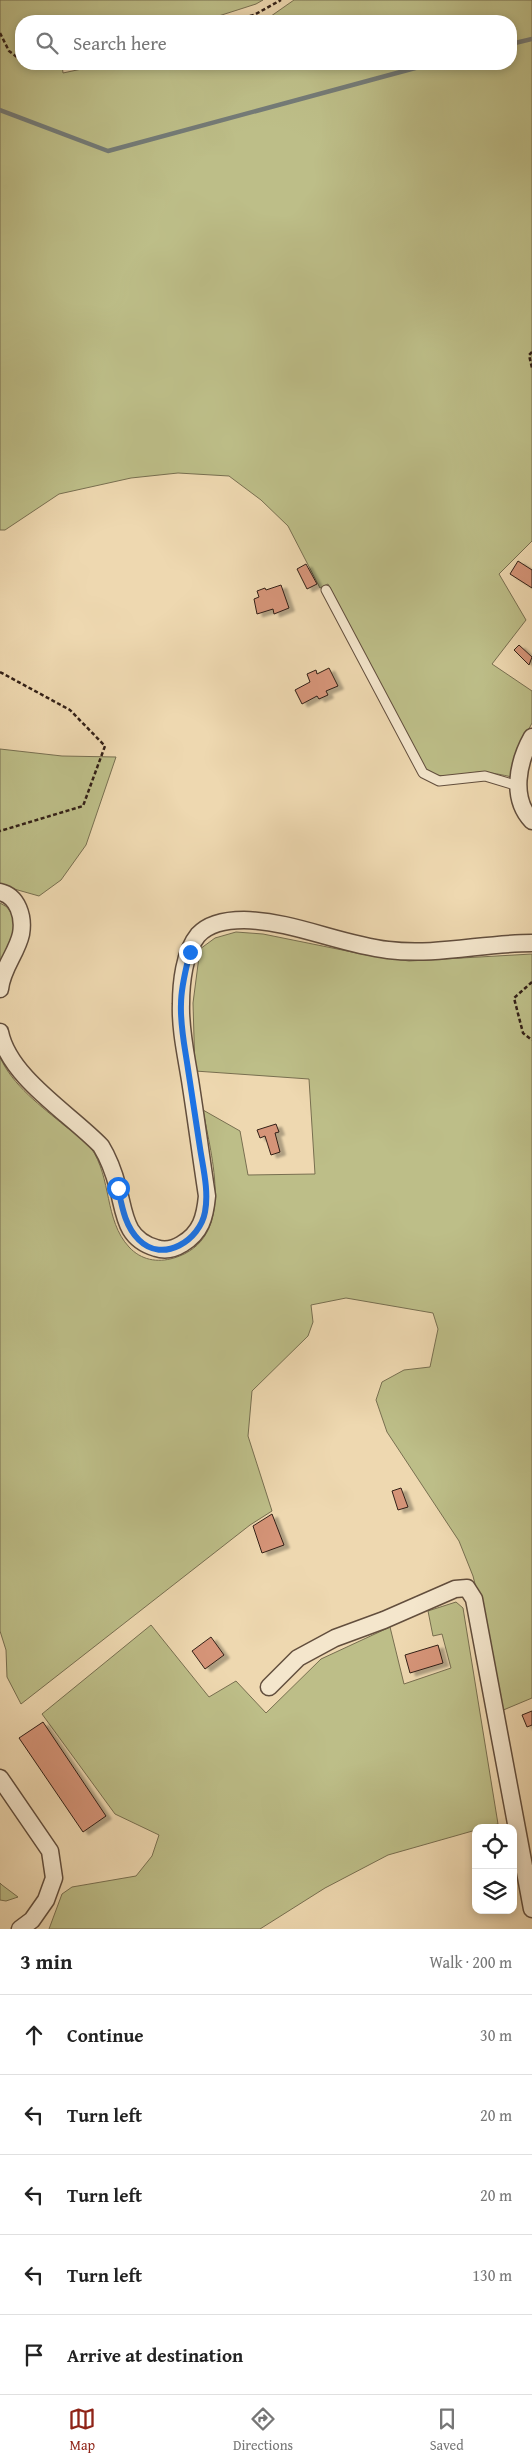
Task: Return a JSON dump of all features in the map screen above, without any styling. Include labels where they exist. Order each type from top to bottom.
[{"type":"street","points":[[532,737],[523,753],[518,786],[520,802],[532,821]]},
{"type":"street","points":[[0,892],[15,900],[21,915],[21,935],[1,978],[0,989]]},
{"type":"street","points":[[0,1032],[9,1059],[21,1073],[100,1146],[108,1159],[124,1215],[132,1232],[144,1244],[162,1250],[177,1247],[193,1238],[201,1225],[207,1196],[183,1035],[181,1005],[188,960],[193,942],[199,934],[208,927],[220,923],[242,920],[269,921],[388,950],[449,950],[532,943]]},
{"type":"street","points":[[270,1687],[298,1658],[335,1638],[455,1590],[467,1588],[474,1599],[532,1909]]},
{"type":"street","points":[[0,1778],[50,1852],[54,1878],[46,1900],[32,1920],[20,1929]]},
{"type":"lane","points":[[326,590],[423,773],[439,781],[486,776],[518,786]]},
{"type":"path","points":[[254,15],[281,0]]},
{"type":"path","points":[[0,33],[9,51],[15,56]]},
{"type":"path","points":[[532,352],[529,355],[532,368]]},
{"type":"path","points":[[0,672],[70,710],[105,746],[83,806],[0,831]]},
{"type":"path","points":[[532,982],[526,985],[514,998],[523,1033],[532,1040]]},
{"type":"green space","points":[[0,0],[263,0],[222,15],[15,15],[15,70],[63,70],[63,73],[77,70],[517,70],[517,15],[273,15],[294,0],[532,0],[532,541],[499,574],[526,620],[492,664],[532,691],[532,723],[516,754],[512,777],[480,772],[439,776],[426,771],[328,584],[320,588],[288,526],[261,500],[229,476],[178,473],[131,478],[59,494],[5,530],[0,530]]},
{"type":"green space","points":[[0,749],[62,756],[116,757],[86,845],[61,880],[39,896],[0,885]]},
{"type":"green space","points":[[0,903],[7,907],[15,919],[13,933],[0,964]]},
{"type":"green space","points":[[236,932],[263,934],[367,955],[409,961],[532,954],[532,1698],[501,1711],[487,1632],[473,1576],[459,1541],[387,1432],[376,1400],[382,1382],[404,1370],[430,1367],[438,1329],[433,1313],[346,1298],[311,1305],[313,1322],[308,1336],[252,1391],[248,1436],[272,1511],[250,1525],[21,1704],[7,1677],[6,1650],[0,1631],[0,1057],[12,1077],[28,1095],[91,1148],[102,1172],[115,1224],[129,1247],[144,1258],[155,1260],[174,1258],[194,1248],[206,1233],[213,1215],[215,1195],[211,1150],[203,1110],[240,1131],[248,1175],[315,1174],[309,1079],[195,1071],[193,1003],[200,949],[215,938]]},
{"type":"green space","points":[[456,1602],[463,1608],[498,1824],[472,1824],[472,1831],[388,1855],[325,1888],[260,1929],[49,1929],[62,1894],[72,1887],[136,1876],[152,1856],[159,1835],[115,1814],[42,1714],[151,1625],[209,1697],[236,1681],[266,1713],[321,1659],[390,1627],[404,1684],[451,1668],[442,1634],[433,1636],[428,1611]]},
{"type":"green space","points":[[0,1883],[18,1897],[6,1901],[0,1900]]},
{"type":"building","points":[[518,561],[532,570],[532,588],[510,574]]},
{"type":"building","points":[[306,564],[317,584],[307,589],[297,569]]},
{"type":"building","points":[[281,585],[289,608],[274,614],[273,609],[257,614],[254,599],[259,597],[257,591]]},
{"type":"building","points":[[519,645],[532,657],[529,665],[514,650]]},
{"type":"building","points":[[329,668],[338,686],[326,691],[328,695],[319,699],[317,696],[302,704],[295,690],[310,682],[307,674],[316,670],[317,674]]},
{"type":"building","points":[[276,1124],[279,1132],[275,1133],[280,1152],[271,1155],[265,1136],[260,1138],[257,1130]]},
{"type":"building","points":[[401,1488],[408,1507],[398,1510],[392,1491]]},
{"type":"building","points":[[272,1514],[284,1545],[262,1553],[253,1526]]},
{"type":"building","points":[[211,1637],[224,1655],[205,1669],[192,1651]]},
{"type":"building","points":[[438,1645],[443,1663],[410,1673],[405,1655]]},
{"type":"building","points":[[532,1711],[532,1725],[527,1727],[522,1715]]},
{"type":"building","points":[[43,1722],[106,1816],[83,1832],[19,1738]]},
{"type":"waterway","points":[[517,43],[532,39]]},
{"type":"waterway","points":[[0,110],[108,151],[408,70]]},
{"type":"route","points":[[118,1188],[124,1215],[132,1232],[144,1244],[162,1250],[177,1247],[193,1238],[201,1225],[207,1196],[183,1035],[181,1005],[184,975],[190,952]]}]
